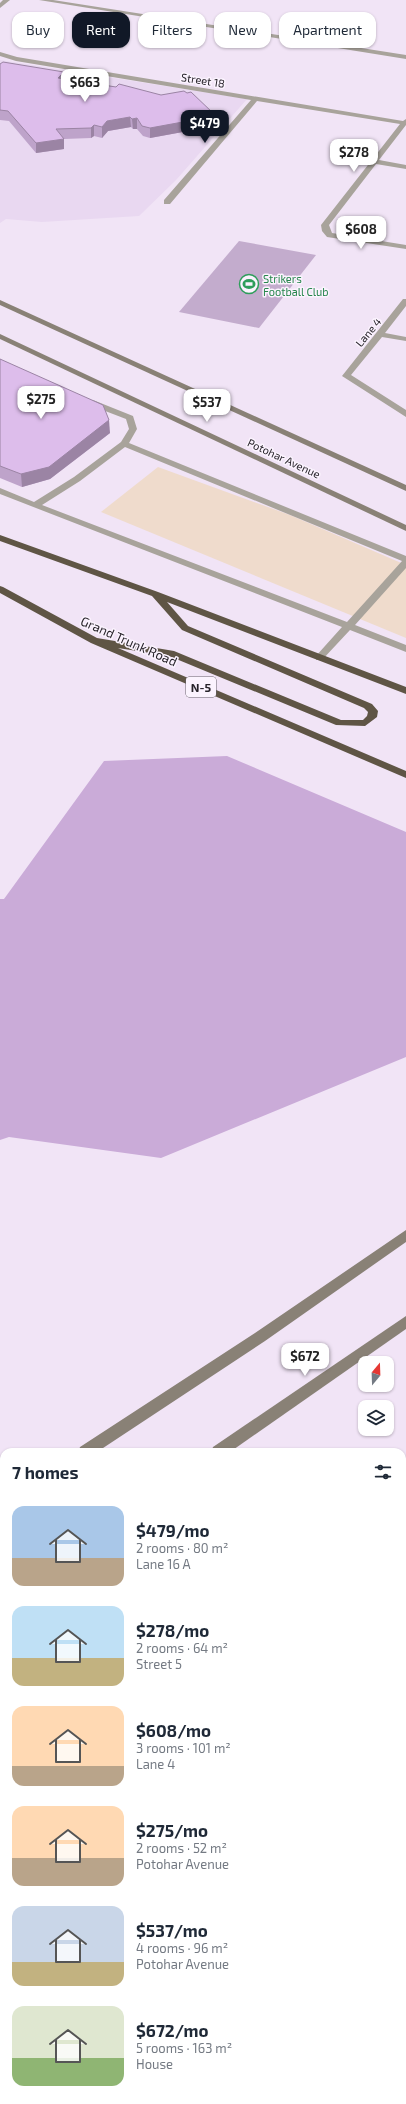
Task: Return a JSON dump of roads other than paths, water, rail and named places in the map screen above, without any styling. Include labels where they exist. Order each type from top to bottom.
[{"type":"highway","points":[[0,538],[155,594],[406,691]]},
{"type":"highway","name":"Grand Trunk Road","points":[[0,589],[94,641],[406,775]]},
{"type":"highway","points":[[94,641],[171,653],[340,723],[365,723],[372,717],[373,711],[368,706],[185,628],[155,594]]},
{"type":"street","points":[[0,6],[7,0]]},
{"type":"street","points":[[42,0],[406,57]]},
{"type":"street","name":"Street 18","points":[[0,54],[16,59],[405,122]]},
{"type":"street","points":[[167,202],[256,98]]},
{"type":"street","points":[[405,122],[325,225],[326,231],[330,235],[406,247]]},
{"type":"street","points":[[374,161],[406,167]]},
{"type":"street","name":"Lane 4","points":[[406,301],[346,376],[406,414]]},
{"type":"street","name":"Potohar Avenue","points":[[0,302],[406,488]]},
{"type":"street","points":[[380,334],[406,339]]},
{"type":"street","name":"Potohar Avenue","points":[[0,336],[406,528]]},
{"type":"street","points":[[35,505],[77,479],[124,444],[133,429],[130,418],[82,398]]},
{"type":"street","points":[[124,444],[406,561],[319,658]]},
{"type":"street","points":[[0,491],[349,625],[406,649]]},
{"type":"street","points":[[91,1448],[260,1337],[406,1235]]},
{"type":"street","points":[[224,1448],[406,1322]]},
{"type":"place","name":"Strikers Football Club","points":[[249,284]]}]
